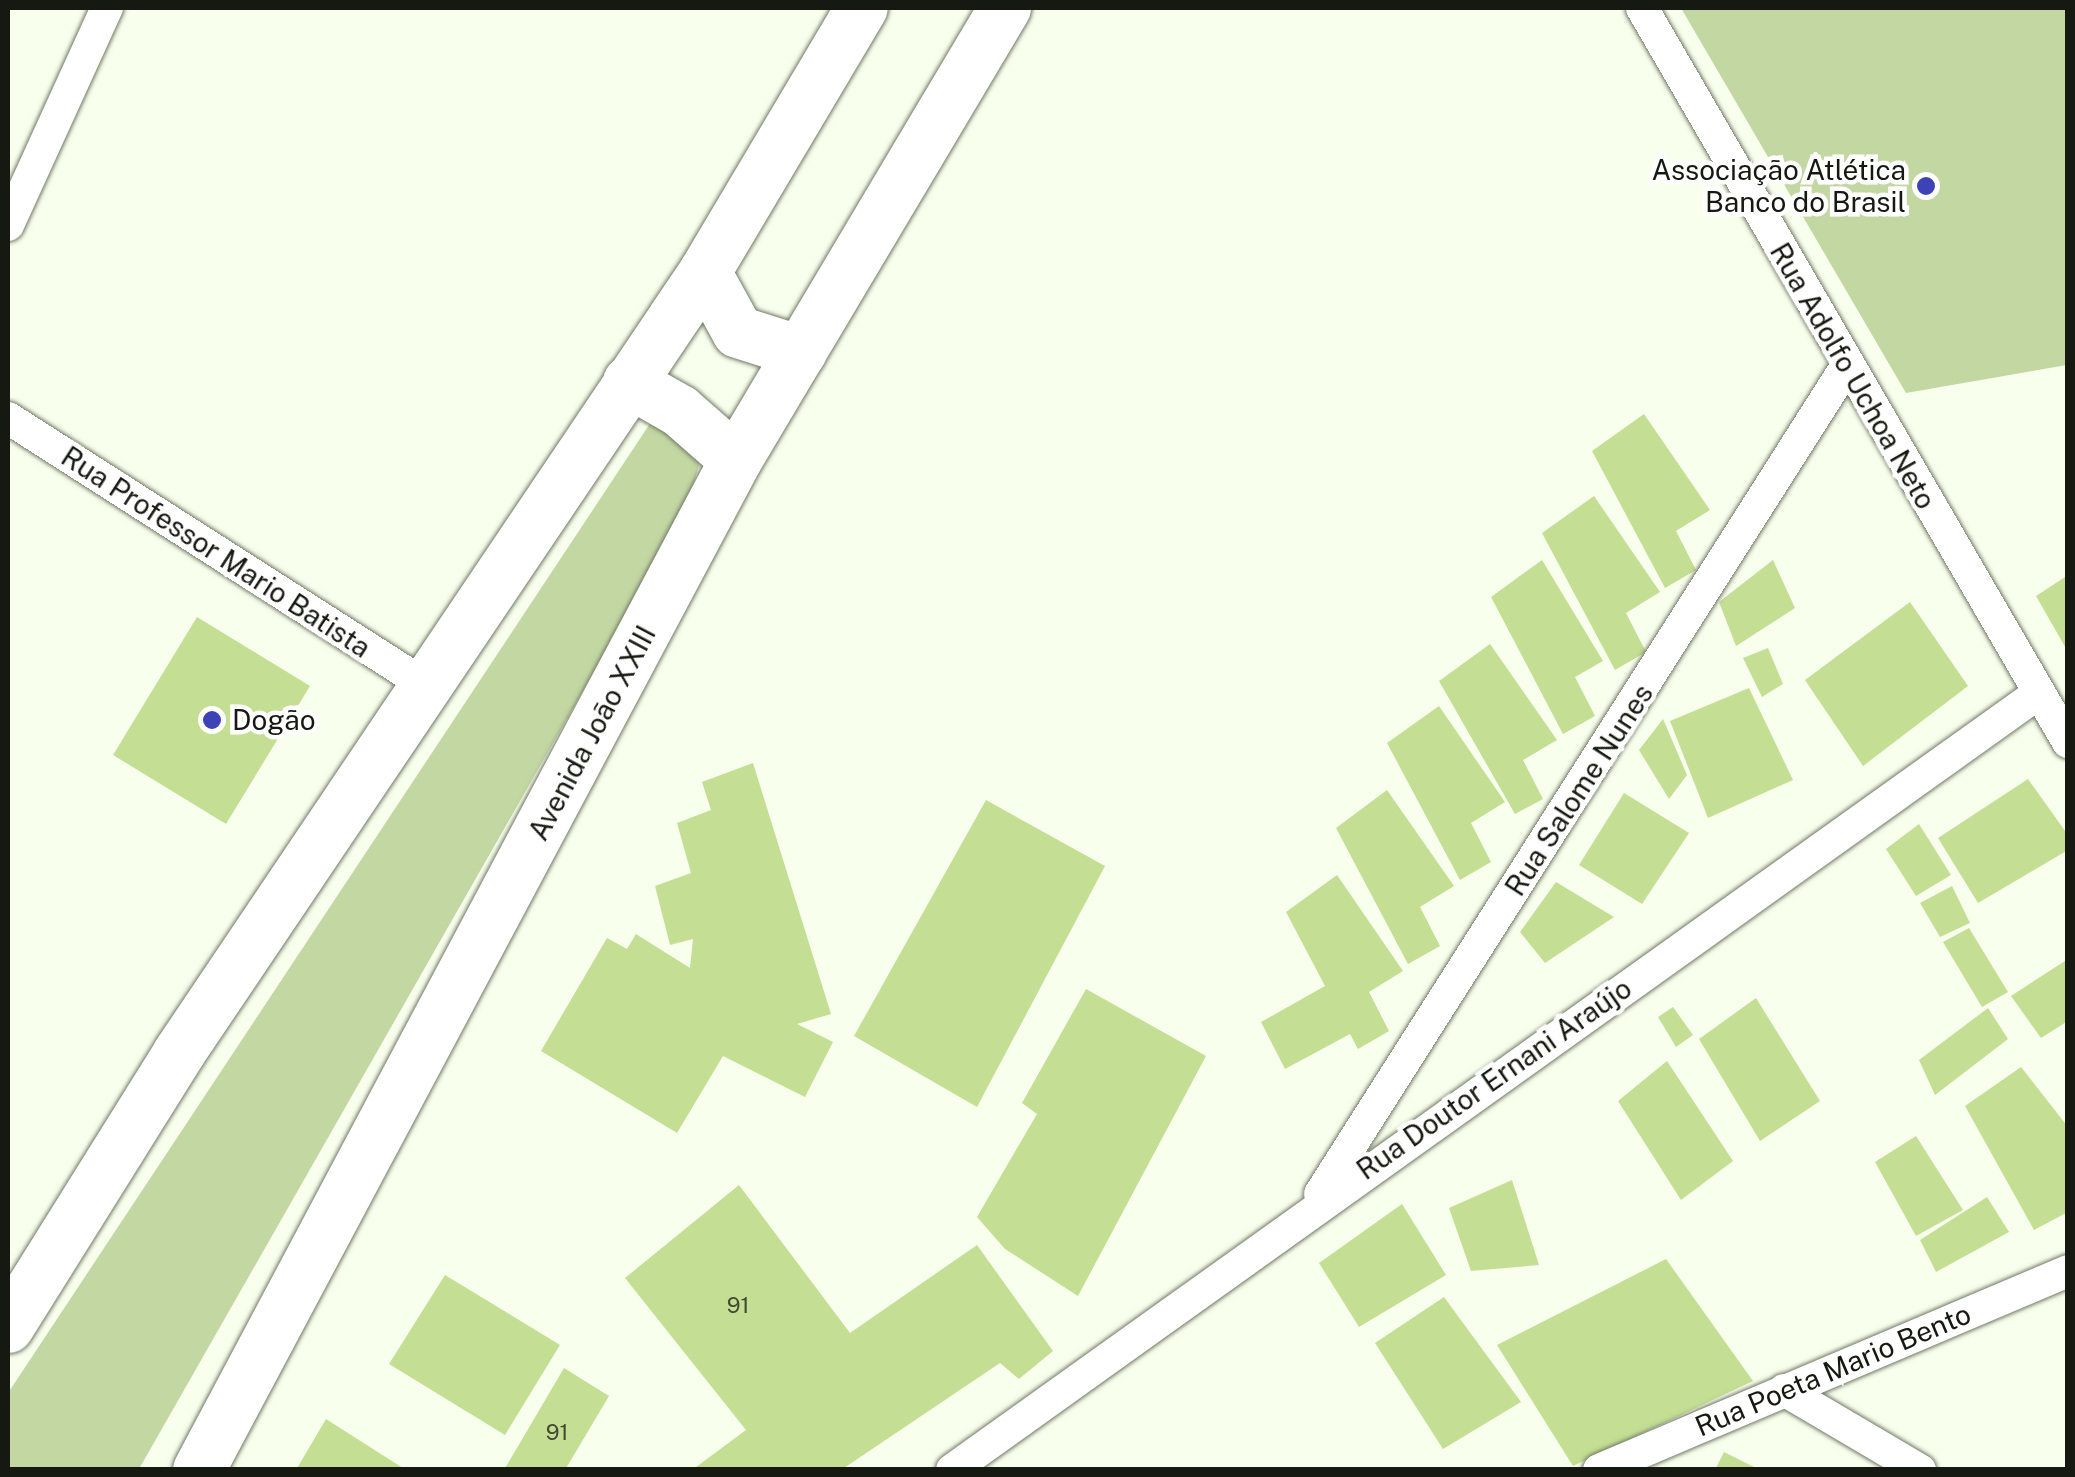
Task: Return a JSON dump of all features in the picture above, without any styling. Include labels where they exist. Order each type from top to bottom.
[{"type":"main road","points":[[8,1327],[425,686],[706,272],[862,8]]},
{"type":"main road","name":"Avenida João XXIII","points":[[204,1468],[736,460],[1005,8]]},
{"type":"main road","points":[[706,272],[738,332],[800,352]]},
{"type":"main road","points":[[629,382],[680,410],[736,460]]},
{"type":"street","points":[[8,225],[108,8]]},
{"type":"street","name":"Rua Adolfo Uchoa Neto","points":[[1642,8],[1846,367],[2068,742]]},
{"type":"street","name":"Rua Salome Nunes","points":[[1309,1211],[1846,367]]},
{"type":"street","name":"Rua Professor Mario Batista","points":[[8,418],[425,686]]},
{"type":"street","name":"Rua Doutor Ernani Araújo","points":[[952,1470],[1309,1211],[2039,693]]},
{"type":"street","name":"Rua Poeta Mario Bento","points":[[1600,1470],[2068,1271]]},
{"type":"street","points":[[1784,1390],[1920,1470]]},
{"type":"green space","name":"Associação Atlética Banco do Brasil","points":[[1681,8],[2067,8],[2067,365],[1906,393]]},
{"type":"green space","points":[[655,416],[702,455],[686,510],[139,1469],[8,1469],[8,1393]]},
{"type":"building","points":[[1644,414],[1710,510],[1676,531],[1696,570],[1665,588],[1592,451]]},
{"type":"building","points":[[1594,496],[1660,592],[1626,613],[1646,652],[1615,670],[1542,533]]},
{"type":"building","points":[[1542,560],[1603,661],[1575,677],[1595,716],[1563,734],[1491,597]]},
{"type":"building","points":[[1773,560],[1795,608],[1736,646],[1719,602]]},
{"type":"building","points":[[2068,575],[2068,652],[2036,596]]},
{"type":"building","points":[[1910,602],[1968,686],[1863,766],[1805,680]]},
{"type":"building","name":"Dogão","points":[[197,617],[310,686],[226,824],[113,755]]},
{"type":"building","points":[[1490,644],[1557,740],[1523,760],[1543,799],[1515,814],[1439,681]]},
{"type":"building","points":[[1768,648],[1783,684],[1762,697],[1743,658]]},
{"type":"building","points":[[1749,688],[1793,780],[1708,818],[1670,721]]},
{"type":"building","points":[[1439,706],[1505,802],[1471,823],[1491,862],[1460,880],[1387,743]]},
{"type":"building","points":[[1663,719],[1687,775],[1669,799],[1639,750]]},
{"type":"building","points":[[753,763],[831,1014],[797,1024],[833,1042],[805,1097],[723,1056],[677,1133],[541,1051],[607,938],[627,949],[636,934],[690,968],[693,939],[670,945],[655,886],[691,873],[677,823],[711,810],[702,782]]},
{"type":"building","points":[[2028,779],[2068,835],[2068,850],[1978,903],[1938,838]]},
{"type":"building","points":[[1387,790],[1454,886],[1420,907],[1440,946],[1408,964],[1336,828]]},
{"type":"building","points":[[1624,793],[1689,833],[1642,904],[1579,865]]},
{"type":"building","points":[[986,800],[1105,866],[977,1107],[854,1036]]},
{"type":"building","points":[[1919,824],[1951,875],[1916,896],[1886,849]]},
{"type":"building","points":[[1337,875],[1403,971],[1369,992],[1389,1031],[1358,1049],[1350,1034],[1285,1069],[1261,1022],[1325,986],[1286,912]]},
{"type":"building","points":[[1556,882],[1614,917],[1545,963],[1520,932]]},
{"type":"building","points":[[1952,886],[1970,923],[1940,937],[1920,903]]},
{"type":"building","points":[[1969,928],[2008,992],[1982,1007],[1943,942]]},
{"type":"building","points":[[2068,959],[2068,1021],[2041,1038],[2011,996]]},
{"type":"building","points":[[1086,989],[1206,1056],[1078,1296],[1005,1249],[977,1217],[1037,1114],[1022,1103]]},
{"type":"building","points":[[1756,998],[1820,1101],[1760,1141],[1699,1039]]},
{"type":"building","points":[[1673,1007],[1693,1035],[1676,1047],[1658,1017]]},
{"type":"building","points":[[1988,1008],[2008,1039],[1935,1095],[1919,1060]]},
{"type":"building","points":[[1667,1061],[1733,1161],[1681,1200],[1618,1101]]},
{"type":"building","points":[[2021,1067],[2068,1127],[2068,1212],[2034,1230],[1965,1106]]},
{"type":"building","points":[[1916,1136],[1963,1210],[1916,1236],[1875,1162]]},
{"type":"building","points":[[1512,1180],[1539,1265],[1471,1271],[1449,1208]]},
{"type":"building","points":[[739,1185],[850,1333],[977,1245],[1053,1351],[1019,1379],[1000,1363],[841,1470],[692,1470],[746,1430],[625,1278]]},
{"type":"building","points":[[1987,1197],[2009,1232],[1936,1272],[1920,1240]]},
{"type":"building","points":[[1402,1204],[1446,1275],[1359,1327],[1319,1263]]},
{"type":"building","points":[[1666,1259],[1753,1381],[1573,1466],[1497,1345]]},
{"type":"building","points":[[445,1275],[560,1345],[505,1435],[389,1364]]},
{"type":"building","points":[[1444,1297],[1521,1402],[1443,1449],[1375,1343]]},
{"type":"building","points":[[564,1368],[609,1396],[565,1470],[504,1470]]},
{"type":"building","points":[[326,1419],[406,1470],[296,1470]]},
{"type":"building","points":[[1724,1452],[1760,1470],[1715,1470]]},
{"type":"place","name":"Associação Atlética Banco do Brasil","points":[[1926,186]]},
{"type":"place","name":"Dogão","points":[[212,720]]}]
